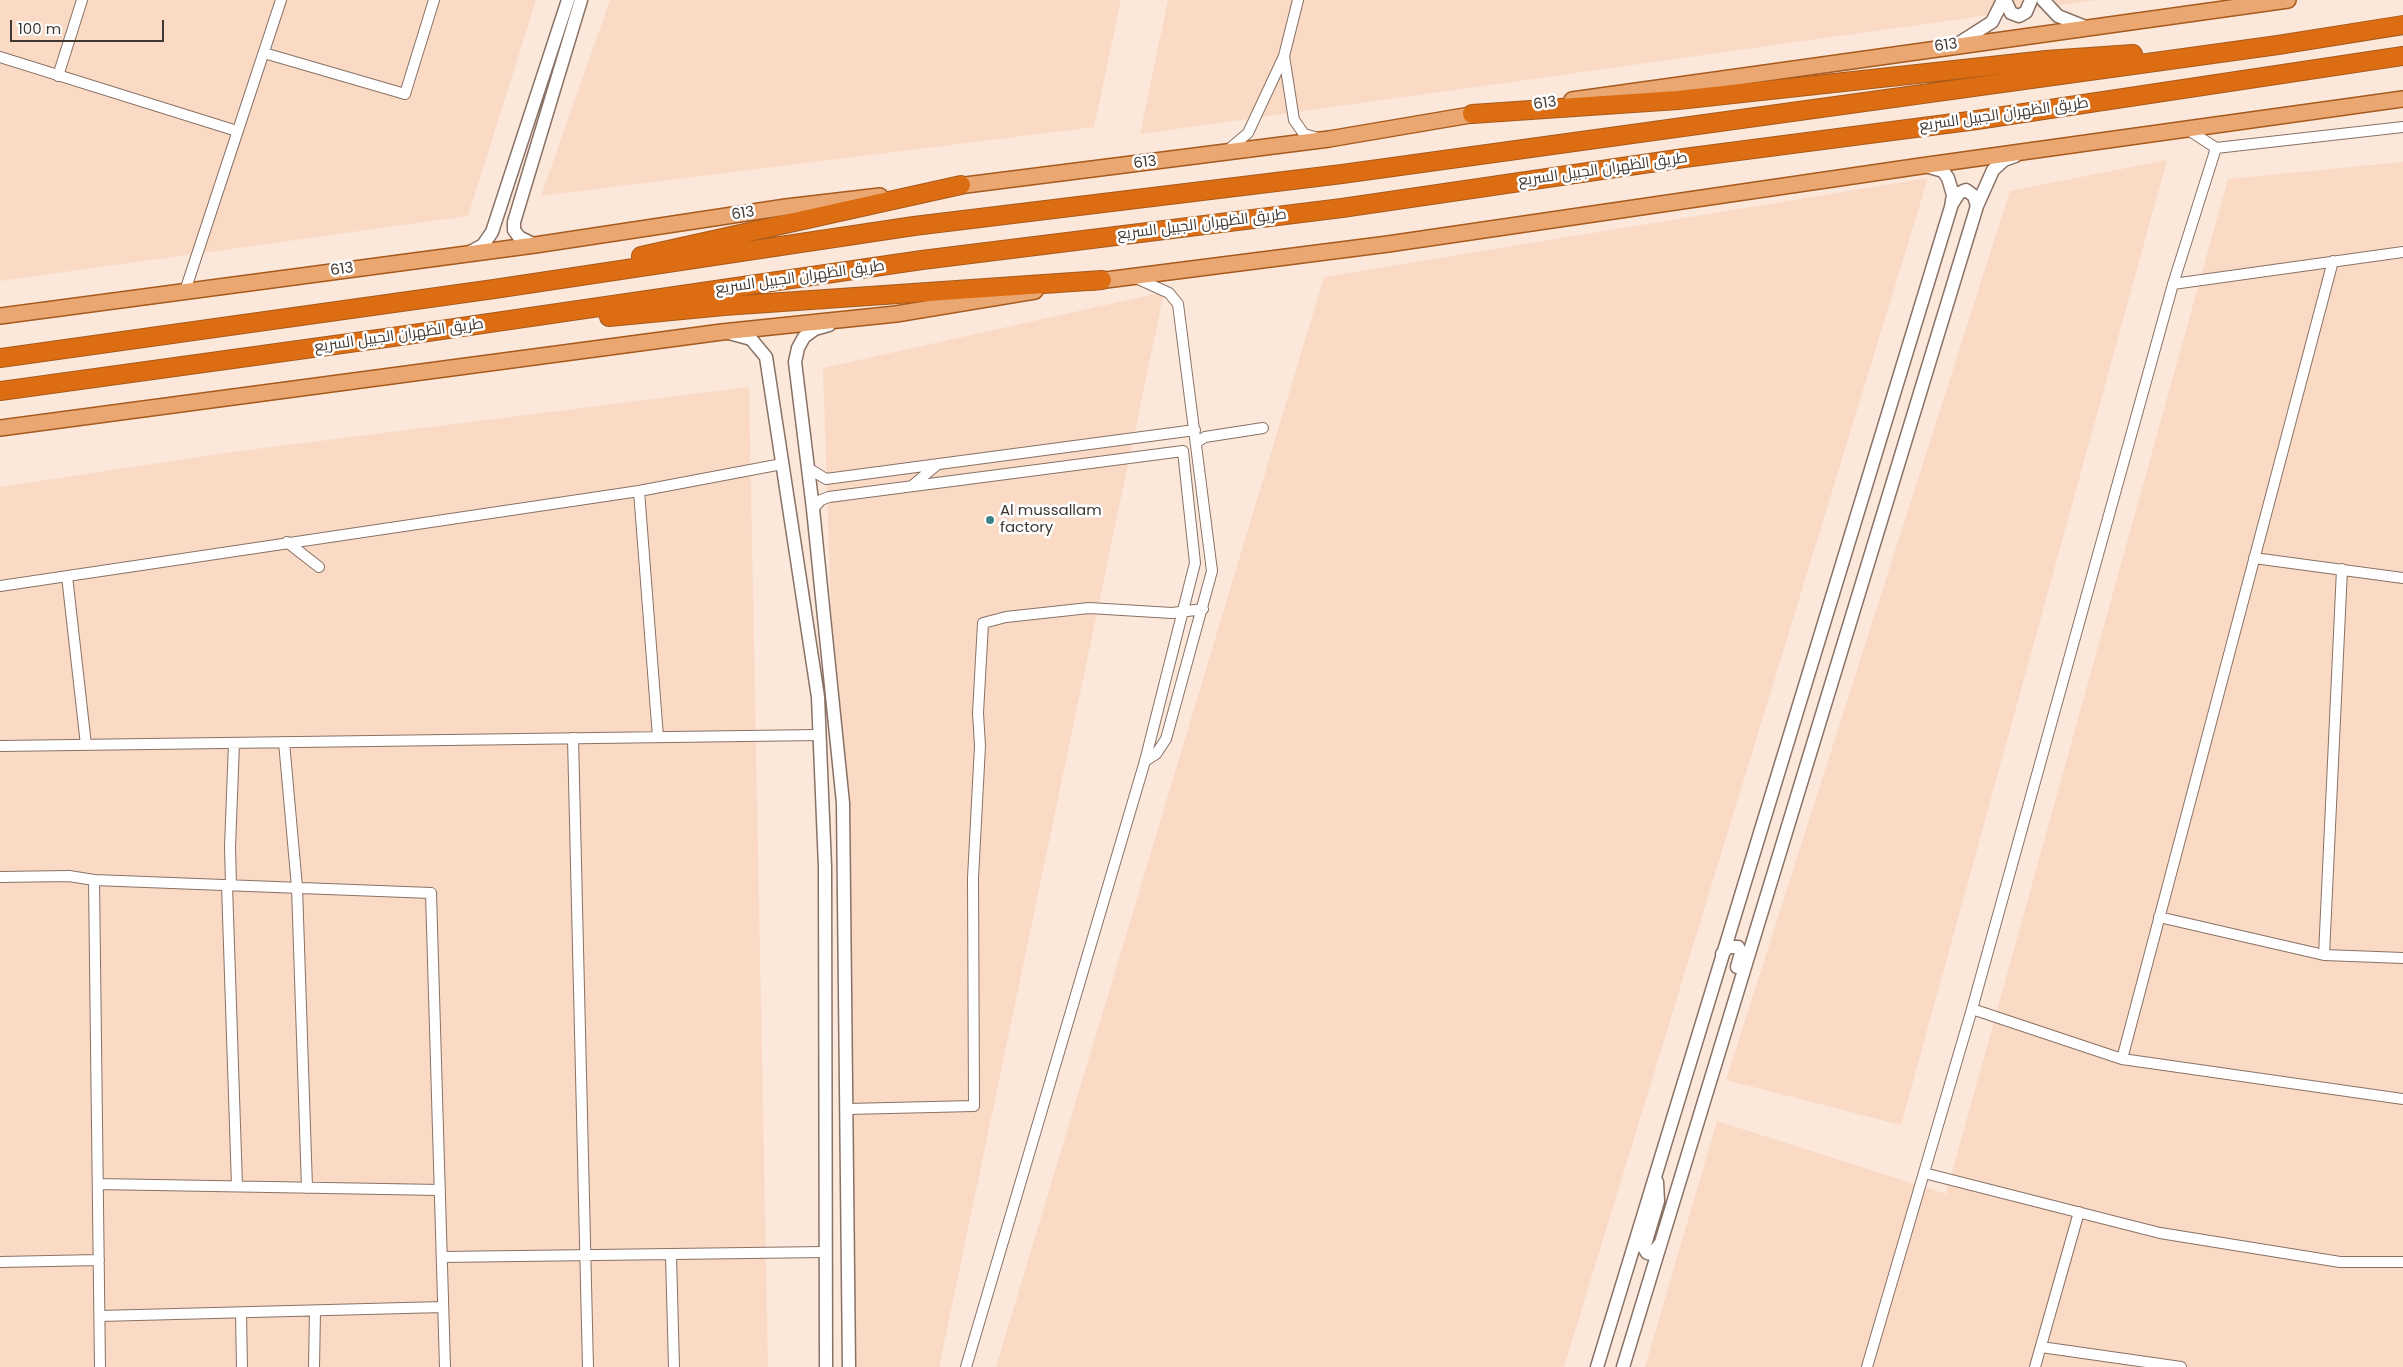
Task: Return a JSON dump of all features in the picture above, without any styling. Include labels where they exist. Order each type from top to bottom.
[{"type":"highway","points":[[0,356],[30,354],[494,289],[914,226],[1342,174],[2278,45],[2403,25]]},
{"type":"highway","points":[[1472,114],[1678,100],[2046,60],[2278,45]]},
{"type":"highway","name":"طريق الظهران الجبيل السريع","points":[[0,391],[400,336],[922,260],[1342,208],[1684,158],[1977,120],[2403,56]]},
{"type":"highway","points":[[494,289],[961,185]]},
{"type":"highway","points":[[400,336],[724,306],[1102,280]]},
{"type":"main road","name":"613","points":[[0,316],[535,245],[786,207],[1329,139],[1472,114],[1955,45],[2288,0]]},
{"type":"main road","points":[[0,428],[722,332],[896,314],[1102,280],[1136,278],[1388,244],[1921,166],[2403,99]]},
{"type":"street","points":[[58,76],[82,0]]},
{"type":"street","points":[[185,291],[281,0]]},
{"type":"street","points":[[264,53],[405,94],[434,0]]},
{"type":"street","points":[[468,253],[483,245],[492,232],[568,0]]},
{"type":"street","points":[[535,245],[518,237],[514,230],[514,222],[581,0]]},
{"type":"street","points":[[1219,154],[1231,148],[1248,133],[1284,56],[1298,0]]},
{"type":"street","points":[[2004,0],[2010,13],[2019,16],[2026,12],[2031,0]]},
{"type":"street","points":[[1955,45],[1992,22],[2004,0]]},
{"type":"street","points":[[2043,0],[2058,16],[2090,28]]},
{"type":"street","points":[[1284,56],[1294,120],[1304,134],[1329,139]]},
{"type":"street","points":[[0,57],[237,131]]},
{"type":"street","points":[[2187,129],[2216,148],[2403,127]]},
{"type":"street","points":[[1867,1367],[1972,1008],[2173,284],[2216,148]]},
{"type":"street","points":[[1623,1367],[1977,206],[1993,170],[2004,160],[2027,151]]},
{"type":"street","points":[[1597,1367],[1951,207],[1953,195],[1948,178],[1943,171],[1921,166]]},
{"type":"street","points":[[1951,207],[1957,196],[1966,190],[1974,196],[1977,206]]},
{"type":"street","points":[[2173,284],[2403,252]]},
{"type":"street","points":[[2122,1059],[2333,261]]},
{"type":"street","points":[[1136,278],[1169,293],[1178,304],[1212,571],[1166,739],[1156,754],[1145,761]]},
{"type":"street","points":[[844,320],[815,329],[804,337],[798,348],[795,362],[813,509],[843,803],[848,1109],[849,1367]]},
{"type":"street","points":[[722,332],[751,339],[766,357],[818,697],[825,867],[826,1367]]},
{"type":"street","points":[[813,509],[822,500],[829,497],[1183,452],[1197,445],[1205,437],[1263,428]]},
{"type":"street","points":[[808,468],[826,479],[1195,430]]},
{"type":"street","points":[[966,1367],[1145,761],[1195,564],[1183,452]]},
{"type":"street","points":[[0,586],[639,491],[782,464]]},
{"type":"street","points":[[916,486],[938,464]]},
{"type":"street","points":[[639,491],[658,737]]},
{"type":"street","points":[[287,542],[319,567]]},
{"type":"street","points":[[2254,558],[2403,578]]},
{"type":"street","points":[[2324,955],[2342,569]]},
{"type":"street","points":[[67,576],[86,745]]},
{"type":"street","points":[[848,1109],[974,1106],[973,878],[980,746],[978,713],[983,623],[1006,617],[1089,608],[1182,613],[1203,609]]},
{"type":"street","points":[[0,746],[820,735]]},
{"type":"street","points":[[573,738],[588,1367]]},
{"type":"street","points":[[284,742],[297,887],[307,1188]]},
{"type":"street","points":[[234,743],[229,885],[237,1186]]},
{"type":"street","points":[[0,877],[69,876],[94,880],[431,893],[445,1367]]},
{"type":"street","points":[[94,880],[100,1367]]},
{"type":"street","points":[[2159,917],[2324,955],[2403,958]]},
{"type":"street","points":[[1722,954],[1731,946],[1738,947],[1741,953],[1731,988],[1725,1033]]},
{"type":"street","points":[[1972,1008],[2122,1059],[2403,1099]]},
{"type":"street","points":[[1657,1169],[1658,1201],[1644,1248],[1647,1253],[1652,1254],[1661,1243]]},
{"type":"street","points":[[1924,1173],[2160,1233],[2340,1262],[2403,1262]]},
{"type":"street","points":[[98,1184],[440,1190]]},
{"type":"street","points":[[2035,1367],[2079,1212]]},
{"type":"street","points":[[442,1257],[826,1252]]},
{"type":"street","points":[[671,1255],[674,1367]]},
{"type":"street","points":[[0,1262],[99,1260]]},
{"type":"street","points":[[100,1316],[443,1307]]},
{"type":"street","points":[[314,1367],[315,1311]]},
{"type":"street","points":[[241,1312],[242,1367]]},
{"type":"street","points":[[2041,1347],[2181,1367]]},
{"type":"shaded area","points":[[0,0],[536,0],[468,216],[0,281]]},
{"type":"shaded area","points":[[610,0],[1121,0],[1094,127],[541,196]]},
{"type":"shaded area","points":[[1168,0],[2096,0],[1140,134]]},
{"type":"shaded area","points":[[2167,160],[1901,1125],[1726,1080],[2010,191]]},
{"type":"shaded area","points":[[2403,162],[2403,1367],[1645,1367],[1717,1121],[1946,1194],[2228,179]]},
{"type":"shaded area","points":[[1928,178],[1564,1367],[996,1367],[1324,277]]},
{"type":"shaded area","points":[[1164,292],[939,1367],[856,1367],[823,368]]},
{"type":"shaded area","points":[[749,387],[768,1367],[0,1367],[0,487],[232,452]]},
{"type":"place","name":"Al mussallam factory","points":[[990,520]]}]
